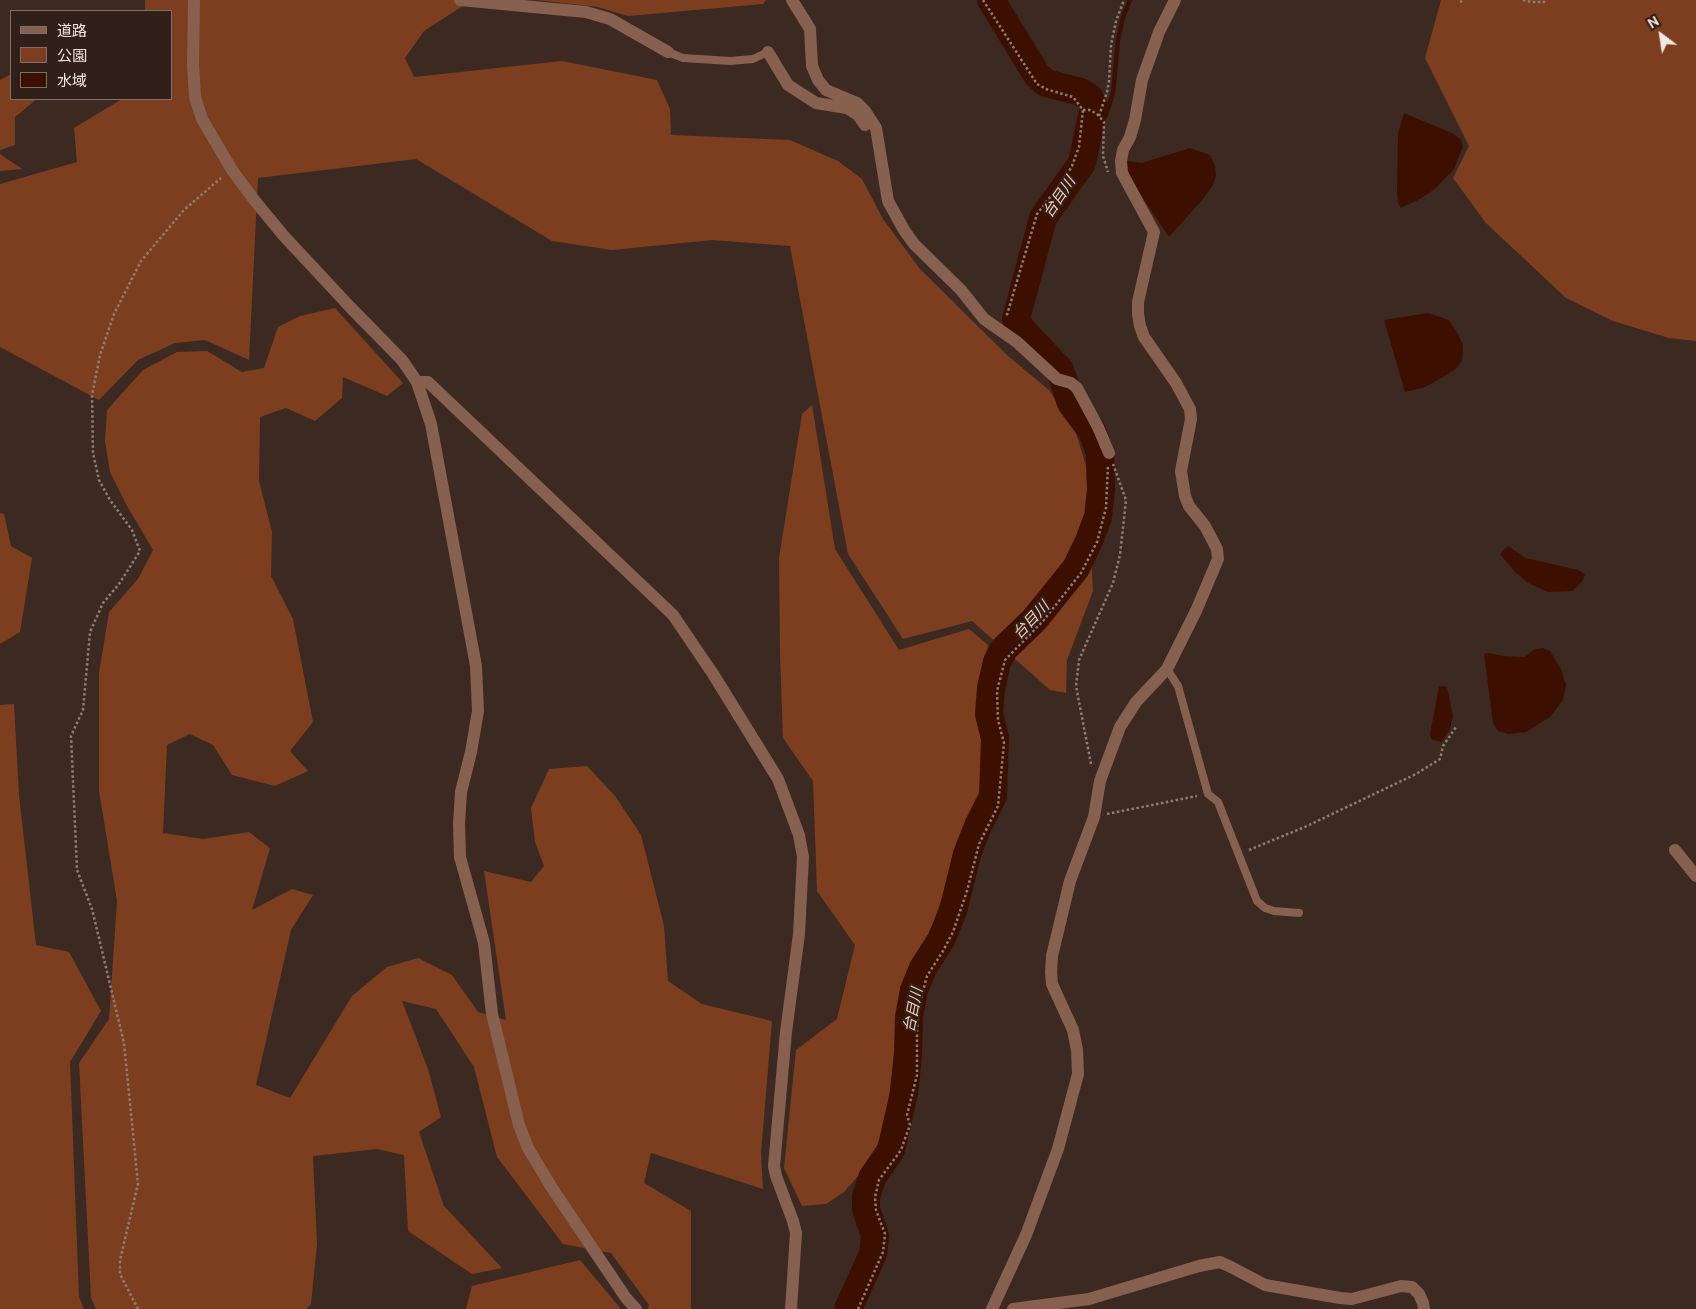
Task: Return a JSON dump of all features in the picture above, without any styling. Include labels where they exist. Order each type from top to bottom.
[{"type":"street","points":[[194,0],[193,64],[195,98],[202,119],[232,170],[254,201],[283,235],[402,360],[417,382],[433,433],[476,666],[478,711],[471,752],[461,792],[459,824],[460,857],[484,943],[492,1014],[519,1125],[528,1148],[557,1196],[626,1298],[636,1309]]},
{"type":"street","points":[[460,0],[586,12],[610,19],[668,52]]},
{"type":"street","points":[[792,0],[810,29],[812,66],[818,80],[826,90],[857,103],[865,111],[876,128],[888,201],[904,230],[914,244],[961,290],[984,319],[1017,342],[1057,379],[1071,383],[1078,388],[1098,427],[1109,454]]},
{"type":"street","points":[[1007,1309],[992,1308],[1026,1235],[1055,1157],[1078,1074],[1077,1050],[1073,1030],[1052,984],[1051,972],[1052,956],[1070,881],[1094,817],[1100,781],[1120,727],[1136,702],[1167,669],[1196,611],[1218,559],[1217,549],[1205,526],[1189,506],[1183,486],[1181,472],[1191,419],[1190,408],[1144,337],[1140,326],[1138,302],[1154,232],[1126,183],[1122,173],[1121,161],[1123,150],[1132,128],[1142,80],[1156,40],[1175,0]]},
{"type":"street","points":[[768,52],[788,85],[816,103],[848,108],[858,115],[880,149]]},
{"type":"street","points":[[417,382],[428,382],[673,615],[713,674],[778,779],[799,835],[803,857],[799,934],[786,1032],[774,1166],[796,1233],[791,1309]]},
{"type":"street","points":[[1675,850],[1696,876]]},
{"type":"street","points":[[1013,1309],[1089,1299],[1199,1266],[1220,1262],[1232,1266],[1265,1285],[1340,1298],[1352,1299],[1405,1286],[1412,1287],[1424,1303],[1424,1309]]},
{"type":"lane","points":[[798,0],[810,29]]},
{"type":"lane","points":[[668,52],[683,58],[730,61],[753,60],[768,52]]},
{"type":"lane","points":[[1167,669],[1178,686],[1208,794],[1218,802],[1257,901],[1274,911],[1299,913]]},
{"type":"path","points":[[983,0],[1037,84],[1046,89],[1073,97],[1083,110],[1079,147],[1072,166],[1037,214],[1008,308],[1004,333]]},
{"type":"path","points":[[1083,110],[1090,110],[1100,117],[1109,81],[1116,21],[1124,0]]},
{"type":"path","points":[[1460,2],[1464,0]]},
{"type":"path","points":[[1524,0],[1544,2],[1547,0]]},
{"type":"path","points":[[138,1309],[120,1274],[120,1260],[138,1184],[124,1043],[92,909],[77,870],[71,736],[83,710],[90,632],[103,603],[119,584],[140,551],[132,530],[110,500],[99,480],[94,453],[92,395],[100,355],[114,314],[141,261],[184,210],[232,170]]},
{"type":"path","points":[[1100,781],[1092,765],[1076,686],[1079,660],[1113,583],[1120,555],[1126,500],[1109,454]]},
{"type":"path","points":[[858,1309],[884,1252],[884,1234],[876,1210],[875,1197],[879,1180],[902,1150],[910,1125],[907,1115],[917,1075],[919,1006],[927,976],[953,932],[967,891],[979,844],[998,806],[1004,743],[998,720],[997,691],[1005,660],[1043,621],[1076,580],[1097,542],[1106,508],[1109,454]]},
{"type":"path","points":[[1238,854],[1307,826],[1416,774],[1440,759],[1443,746],[1456,727]]},
{"type":"path","points":[[1094,817],[1208,794]]},
{"type":"green space","points":[[145,0],[472,0],[424,31],[405,58],[414,77],[562,61],[657,80],[670,109],[671,135],[790,140],[838,161],[862,179],[883,219],[920,269],[1008,356],[1049,390],[1075,430],[1086,466],[1093,591],[1067,660],[1066,693],[1050,690],[972,621],[903,639],[848,554],[790,246],[712,240],[612,250],[552,241],[416,159],[258,178],[249,360],[205,340],[175,343],[138,360],[99,400],[0,347],[0,184],[77,162],[74,128],[120,100],[172,100],[172,10],[145,10]]},
{"type":"green space","points":[[537,0],[766,0],[763,4],[628,16],[598,7]]},
{"type":"green space","points":[[1441,0],[1696,0],[1696,341],[1669,338],[1613,321],[1566,298],[1486,223],[1453,178],[1469,146],[1425,58]]},
{"type":"green space","points":[[10,75],[10,100],[36,100],[15,117],[15,145],[0,150],[0,80]]},
{"type":"green space","points":[[0,154],[22,169],[0,171]]},
{"type":"green space","points":[[335,308],[403,383],[387,396],[343,377],[342,398],[315,421],[286,408],[260,417],[259,481],[272,532],[271,576],[293,619],[313,722],[290,751],[308,771],[275,786],[232,775],[213,745],[190,734],[167,745],[163,833],[203,839],[249,832],[270,848],[252,910],[292,889],[313,895],[291,930],[256,1085],[290,1098],[352,996],[387,967],[418,958],[452,975],[478,1012],[506,1020],[484,871],[531,882],[544,866],[535,842],[531,808],[549,769],[587,766],[615,796],[641,835],[664,926],[668,981],[702,1004],[772,1021],[761,1153],[763,1189],[651,1153],[644,1183],[691,1211],[691,1309],[648,1309],[649,1305],[611,1253],[563,1244],[497,1157],[474,1067],[436,1009],[402,1001],[428,1069],[441,1117],[419,1132],[444,1206],[502,1268],[472,1274],[408,1231],[404,1155],[377,1149],[313,1156],[317,1244],[311,1304],[306,1309],[96,1309],[91,1298],[79,1063],[109,1019],[117,901],[99,791],[99,673],[109,612],[138,579],[153,550],[110,472],[105,441],[107,410],[143,370],[177,352],[207,351],[242,372],[264,368],[278,327],[300,316]]},
{"type":"green space","points":[[812,405],[835,549],[899,650],[969,629],[988,645],[978,688],[981,722],[982,786],[932,926],[900,993],[887,1118],[873,1159],[844,1192],[826,1204],[802,1206],[784,1168],[796,1050],[837,1019],[855,945],[817,891],[813,781],[783,738],[779,558],[802,414]]},
{"type":"green space","points":[[0,513],[4,514],[11,546],[32,558],[20,632],[0,644]]},
{"type":"green space","points":[[14,704],[19,795],[36,945],[69,952],[101,1011],[70,1062],[79,1297],[84,1309],[0,1309],[0,705]]},
{"type":"green space","points":[[580,1260],[621,1309],[466,1309],[472,1286]]},
{"type":"water","points":[[1404,113],[1454,134],[1461,140],[1463,146],[1454,169],[1435,189],[1401,208],[1398,203],[1397,193],[1398,133]]},
{"type":"water","points":[[1190,148],[1210,155],[1215,166],[1216,176],[1213,185],[1203,199],[1169,237],[1130,179],[1126,161],[1142,163]]},
{"type":"water","points":[[1428,313],[1449,320],[1463,345],[1462,361],[1456,369],[1425,387],[1405,392],[1384,320]]},
{"type":"water","points":[[1508,546],[1526,558],[1578,570],[1585,574],[1583,580],[1573,591],[1548,592],[1528,583],[1515,572],[1500,554]]},
{"type":"water","points":[[1543,648],[1550,651],[1561,669],[1566,685],[1563,700],[1550,717],[1526,732],[1508,734],[1498,731],[1493,723],[1484,654],[1525,657],[1535,649]]},
{"type":"water","points":[[1439,686],[1447,687],[1453,716],[1450,729],[1442,742],[1431,739],[1430,734]]},
{"type":"waterway","name":"台目川","points":[[848,1309],[873,1254],[875,1236],[866,1209],[866,1197],[872,1178],[891,1150],[904,1093],[908,1056],[909,1017],[914,990],[923,968],[941,940],[953,911],[967,854],[993,796],[995,738],[989,714],[991,688],[997,662],[1004,649],[1035,619],[1076,568],[1098,517],[1101,490],[1100,453],[1092,431],[1071,403],[1060,370],[1022,330],[1016,319],[1043,218],[1082,163],[1094,106],[1089,97],[1081,92],[1046,83],[1037,75],[991,0]]},
{"type":"waterway","points":[[1090,124],[1106,115],[1113,93],[1118,40],[1123,17],[1130,0]]}]
